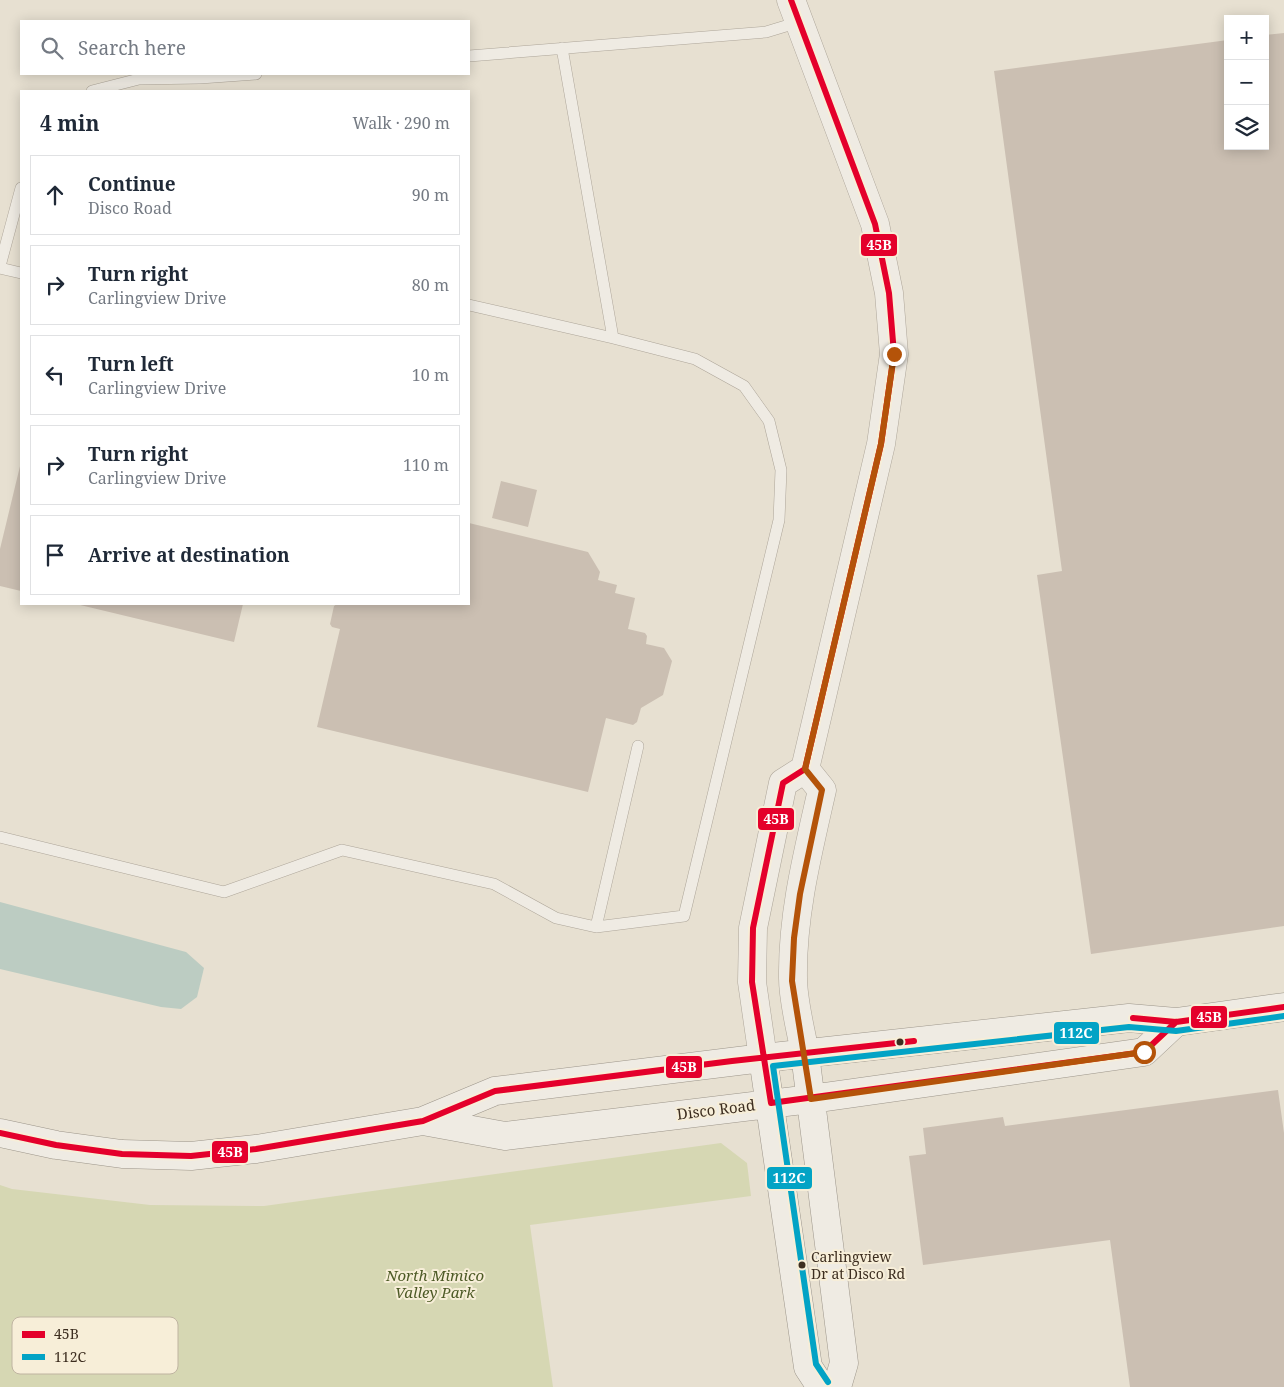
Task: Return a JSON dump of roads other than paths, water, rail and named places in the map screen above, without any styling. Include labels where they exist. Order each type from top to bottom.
[{"type":"main road","points":[[795,11],[875,224],[888,293],[894,354],[881,444],[805,769],[783,783],[753,928],[752,982],[808,1367],[821,1387]]},
{"type":"main road","points":[[805,769],[822,790],[800,894],[794,938],[792,981],[805,1054],[844,1363],[837,1387]]},
{"type":"main road","name":"Disco Road","points":[[0,1133],[56,1146],[113,1153],[191,1156],[256,1149],[423,1120],[494,1091],[763,1058],[1129,1018],[1176,1022],[1284,1007]]},
{"type":"main road","name":"Disco Road","points":[[423,1120],[505,1136],[811,1099],[1144,1052],[1176,1022]]},
{"type":"lane","points":[[470,56],[766,32],[795,11]]},
{"type":"lane","points":[[562,48],[613,338]]},
{"type":"lane","points":[[96,90],[140,79],[242,75]]},
{"type":"lane","points":[[20,192],[0,267],[20,273]]},
{"type":"lane","points":[[0,837],[224,892],[342,850],[494,884],[556,918],[596,927],[684,916],[779,520],[781,470],[769,421],[744,386],[695,359],[470,305]]},
{"type":"lane","points":[[596,927],[638,746]]},
{"type":"place","name":"Carlingview Dr at Disco Rd","points":[[802,1265]]},
{"type":"park label","name":"North Mimico Valley Park","points":[[435,1284]]}]
